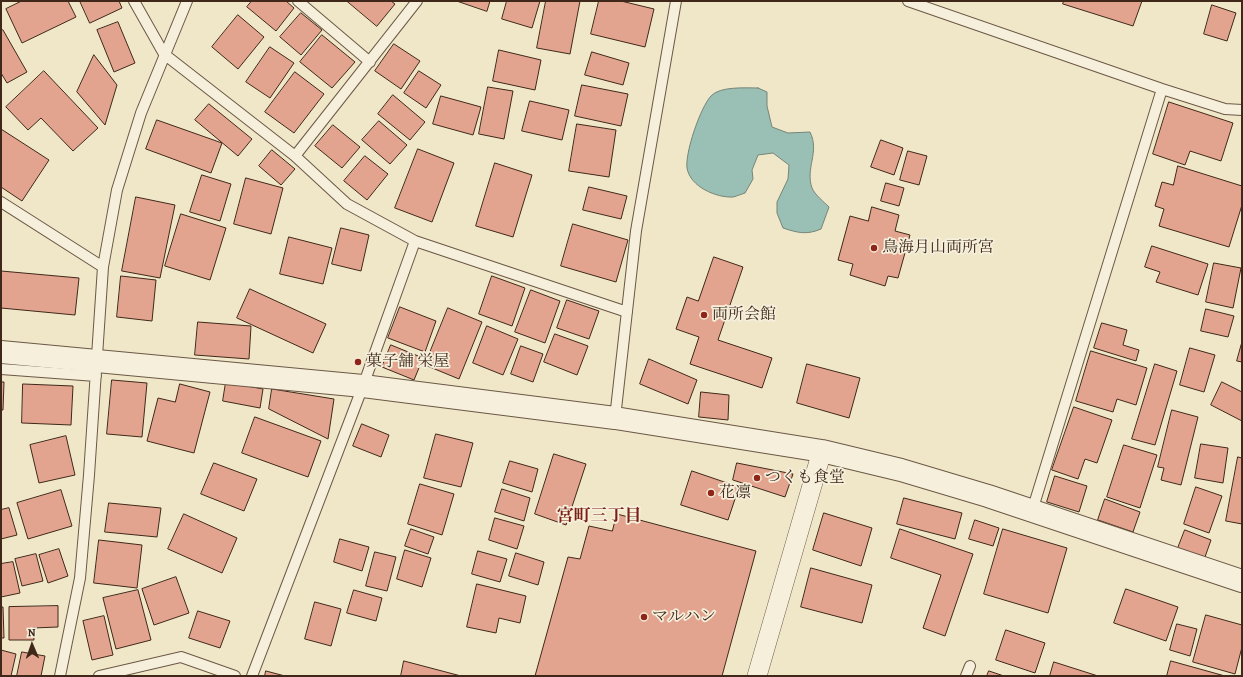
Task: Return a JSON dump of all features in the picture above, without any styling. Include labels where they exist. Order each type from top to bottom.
[{"type":"street","points":[[1,352],[96,369],[363,386],[615,418],[822,451],[901,470],[1032,511],[1242,581]]},
{"type":"street","points":[[757,676],[822,451]]},
{"type":"lane","points":[[134,1],[164,54],[295,156],[347,204],[415,241],[627,312]]},
{"type":"lane","points":[[60,676],[80,578],[103,268],[117,190],[141,114],[164,54],[187,1]]},
{"type":"lane","points":[[298,1],[370,62]]},
{"type":"lane","points":[[295,156],[418,1]]},
{"type":"lane","points":[[615,418],[636,231],[676,1]]},
{"type":"lane","points":[[908,1],[1162,89],[1225,109],[1242,110]]},
{"type":"lane","points":[[1032,511],[1162,89]]},
{"type":"lane","points":[[1,202],[103,268]]},
{"type":"lane","points":[[252,676],[363,386],[415,241]]},
{"type":"lane","points":[[1,369],[96,369]]},
{"type":"lane","points":[[99,676],[181,657],[235,676]]},
{"type":"water","points":[[758,88],[767,92],[767,106],[772,127],[788,133],[810,132],[814,146],[810,181],[813,191],[829,207],[821,229],[802,233],[783,228],[777,213],[777,202],[788,179],[789,165],[773,153],[758,155],[752,170],[753,179],[745,193],[733,197],[719,196],[705,190],[693,181],[689,175],[687,168],[688,152],[702,110],[711,96],[727,89]]},
{"type":"building","points":[[22,1],[68,1],[76,17],[22,43],[6,9]]},
{"type":"building","points":[[80,1],[119,1],[122,8],[90,23]]},
{"type":"building","points":[[252,1],[286,1],[294,8],[276,31],[247,7]]},
{"type":"building","points":[[347,1],[391,1],[395,4],[377,26]]},
{"type":"building","points":[[457,1],[490,1],[487,11]]},
{"type":"building","points":[[507,1],[540,1],[532,28],[502,19]]},
{"type":"building","points":[[546,1],[580,1],[570,54],[537,48]]},
{"type":"building","points":[[599,1],[621,1],[654,9],[645,47],[591,34]]},
{"type":"building","points":[[1064,1],[1142,1],[1133,26],[1063,4]]},
{"type":"building","points":[[1212,5],[1236,13],[1227,41],[1204,34]]},
{"type":"building","points":[[301,13],[322,30],[301,55],[280,37]]},
{"type":"building","points":[[238,15],[264,37],[238,69],[212,47]]},
{"type":"building","points":[[118,22],[135,63],[114,72],[97,30]]},
{"type":"building","points":[[3,30],[27,72],[7,83],[1,73],[1,31]]},
{"type":"building","points":[[322,35],[355,62],[332,88],[300,62]]},
{"type":"building","points":[[394,44],[420,61],[401,89],[375,71]]},
{"type":"building","points":[[270,47],[294,63],[270,98],[246,82]]},
{"type":"building","points":[[499,50],[541,60],[535,90],[493,81]]},
{"type":"building","points":[[592,52],[629,63],[623,85],[585,75]]},
{"type":"building","points":[[94,55],[117,85],[105,125],[77,92]]},
{"type":"building","points":[[44,71],[98,128],[73,151],[41,118],[28,130],[6,107]]},
{"type":"building","points":[[419,71],[441,85],[426,108],[404,93]]},
{"type":"building","points":[[295,72],[324,94],[294,133],[265,112]]},
{"type":"building","points":[[582,85],[628,94],[621,126],[575,116]]},
{"type":"building","points":[[488,87],[513,91],[504,139],[479,134]]},
{"type":"building","points":[[393,95],[425,122],[410,140],[378,114]]},
{"type":"building","points":[[441,96],[481,107],[473,135],[433,124]]},
{"type":"building","points":[[530,101],[569,110],[562,140],[522,131]]},
{"type":"building","points":[[1169,102],[1233,123],[1221,161],[1190,151],[1185,165],[1153,154]]},
{"type":"building","points":[[209,104],[252,139],[238,156],[195,120]]},
{"type":"building","points":[[157,120],[222,143],[211,173],[146,149]]},
{"type":"building","points":[[379,121],[407,145],[390,164],[362,140]]},
{"type":"building","points":[[577,124],[616,130],[609,177],[569,171]]},
{"type":"building","points":[[333,125],[360,147],[342,168],[315,146]]},
{"type":"building","points":[[1,129],[49,160],[22,201],[1,187]]},
{"type":"building","points":[[881,140],[903,148],[894,175],[871,167]]},
{"type":"building","points":[[418,149],[454,163],[432,222],[395,208]]},
{"type":"building","points":[[272,150],[295,169],[281,185],[259,166]]},
{"type":"building","points":[[908,151],[927,156],[919,185],[900,180]]},
{"type":"building","points":[[365,156],[388,174],[367,200],[344,181]]},
{"type":"building","points":[[495,163],[532,175],[513,237],[476,226]]},
{"type":"building","points":[[1178,166],[1242,186],[1242,205],[1229,247],[1159,226],[1164,209],[1155,206],[1162,182],[1173,185]]},
{"type":"building","points":[[202,175],[231,184],[220,221],[190,212]]},
{"type":"building","points":[[246,178],[283,188],[271,234],[234,224]]},
{"type":"building","points":[[886,183],[904,188],[899,206],[881,201]]},
{"type":"building","points":[[589,187],[627,196],[621,219],[583,210]]},
{"type":"building","points":[[136,197],[175,205],[160,278],[122,271]]},
{"type":"building","name":"鳥海月山両所宮","points":[[872,207],[899,215],[895,231],[910,235],[898,278],[888,276],[885,286],[850,275],[853,264],[838,260],[850,216],[868,221]]},
{"type":"building","points":[[181,214],[226,228],[210,280],[165,266]]},
{"type":"building","points":[[573,224],[628,240],[616,282],[561,266]]},
{"type":"building","points":[[341,228],[369,235],[361,271],[332,264]]},
{"type":"building","points":[[289,237],[332,248],[323,284],[280,274]]},
{"type":"building","points":[[1152,246],[1208,264],[1198,295],[1156,282],[1160,272],[1145,267]]},
{"type":"building","name":"両所会館","points":[[714,257],[743,267],[718,340],[772,358],[762,388],[690,364],[699,337],[676,329],[687,297],[698,301]]},
{"type":"building","points":[[1214,263],[1241,268],[1233,308],[1206,302]]},
{"type":"building","points":[[1,271],[79,278],[75,315],[1,308]]},
{"type":"building","points":[[121,276],[156,280],[152,321],[117,317]]},
{"type":"building","points":[[492,276],[525,288],[512,326],[479,314]]},
{"type":"building","points":[[250,289],[326,324],[313,353],[237,318]]},
{"type":"building","points":[[531,290],[560,301],[545,343],[515,332]]},
{"type":"building","points":[[567,300],[599,311],[589,339],[557,328]]},
{"type":"building","points":[[400,307],[436,321],[425,352],[388,338]]},
{"type":"building","points":[[448,308],[482,322],[459,379],[425,365]]},
{"type":"building","points":[[1206,309],[1234,316],[1228,337],[1201,331]]},
{"type":"building","points":[[198,322],[251,326],[249,359],[195,355]]},
{"type":"building","points":[[1102,323],[1127,330],[1123,345],[1139,350],[1136,361],[1094,348]]},
{"type":"building","points":[[487,326],[518,339],[503,375],[473,363]]},
{"type":"building","points":[[555,334],[588,346],[577,375],[544,362]]},
{"type":"building","points":[[1242,342],[1242,362],[1237,361]]},
{"type":"building","points":[[391,345],[423,358],[414,380],[382,367]]},
{"type":"building","points":[[521,346],[543,354],[533,382],[511,374]]},
{"type":"building","points":[[1190,348],[1215,355],[1204,392],[1180,385]]},
{"type":"building","points":[[1091,351],[1147,368],[1136,405],[1117,399],[1113,412],[1076,401]]},
{"type":"building","points":[[649,359],[697,380],[688,404],[640,384]]},
{"type":"building","points":[[807,364],[860,378],[849,418],[797,403]]},
{"type":"building","points":[[1155,364],[1177,371],[1155,445],[1132,439]]},
{"type":"building","points":[[112,380],[147,383],[142,437],[107,434]]},
{"type":"building","points":[[1,382],[4,382],[3,410],[1,410]]},
{"type":"building","points":[[226,382],[263,389],[260,408],[223,401]]},
{"type":"building","points":[[1222,382],[1242,392],[1242,421],[1211,405]]},
{"type":"building","points":[[23,384],[73,386],[71,425],[22,423]]},
{"type":"building","points":[[180,384],[210,392],[194,453],[147,441],[158,398],[175,402]]},
{"type":"building","points":[[272,389],[334,399],[328,439],[269,409]]},
{"type":"building","points":[[701,392],[729,395],[728,420],[699,417]]},
{"type":"building","points":[[1074,407],[1112,420],[1097,463],[1085,459],[1078,479],[1052,470]]},
{"type":"building","points":[[1172,410],[1198,417],[1181,485],[1161,480],[1164,468],[1158,467]]},
{"type":"building","points":[[255,417],[321,441],[308,477],[242,453]]},
{"type":"building","points":[[362,424],[389,435],[381,457],[353,446]]},
{"type":"building","points":[[436,434],[473,443],[461,487],[424,478]]},
{"type":"building","points":[[66,436],[75,475],[39,483],[30,445]]},
{"type":"building","points":[[1201,444],[1228,448],[1223,483],[1195,478]]},
{"type":"building","points":[[1124,445],[1157,455],[1140,508],[1107,497]]},
{"type":"building","points":[[554,454],[586,464],[566,525],[535,514]]},
{"type":"building","points":[[1238,457],[1242,458],[1242,524],[1226,521]]},
{"type":"building","points":[[510,461],[538,469],[532,492],[503,483]]},
{"type":"building","points":[[214,463],[257,479],[244,511],[201,494]]},
{"type":"building","points":[[737,463],[793,474],[785,497],[733,480]]},
{"type":"building","points":[[692,471],[739,487],[728,520],[681,505]]},
{"type":"building","points":[[1055,476],[1087,486],[1079,512],[1047,502]]},
{"type":"building","points":[[420,484],[454,494],[442,535],[408,524]]},
{"type":"building","points":[[1196,487],[1222,496],[1209,533],[1184,524]]},
{"type":"building","points":[[502,489],[530,498],[524,521],[495,512]]},
{"type":"building","points":[[61,490],[72,526],[28,539],[17,503]]},
{"type":"building","points":[[904,498],[962,513],[955,539],[897,524]]},
{"type":"building","points":[[1105,499],[1140,512],[1133,532],[1098,520]]},
{"type":"building","points":[[109,503],[161,508],[157,537],[105,532]]},
{"type":"building","points":[[9,508],[17,535],[1,539],[1,510]]},
{"type":"building","points":[[824,513],[872,528],[861,566],[813,550]]},
{"type":"building","points":[[184,514],[237,538],[222,573],[168,549]]},
{"type":"building","name":"マルハン","points":[[617,514],[756,551],[722,676],[535,676],[568,557],[580,559],[589,526],[612,531]]},
{"type":"building","points":[[495,518],[524,526],[517,549],[489,540]]},
{"type":"building","points":[[975,520],[999,528],[993,546],[969,539]]},
{"type":"building","points":[[411,529],[434,537],[428,554],[405,546]]},
{"type":"building","points":[[900,529],[973,554],[945,636],[923,628],[941,575],[891,558]]},
{"type":"building","points":[[1003,529],[1067,548],[1048,613],[984,594]]},
{"type":"building","points":[[1185,530],[1211,540],[1205,557],[1178,548]]},
{"type":"building","points":[[340,539],[369,547],[362,571],[334,562]]},
{"type":"building","points":[[99,540],[142,545],[137,588],[94,583]]},
{"type":"building","points":[[59,549],[68,576],[48,583],[39,555]]},
{"type":"building","points":[[405,550],[431,558],[422,587],[397,579]]},
{"type":"building","points":[[478,551],[507,559],[500,582],[472,574]]},
{"type":"building","points":[[375,552],[396,557],[387,591],[366,586]]},
{"type":"building","points":[[516,553],[544,562],[538,585],[509,576]]},
{"type":"building","points":[[36,554],[43,581],[22,586],[15,559]]},
{"type":"building","points":[[13,562],[20,593],[1,597],[1,564]]},
{"type":"building","points":[[811,568],[872,585],[862,623],[801,607]]},
{"type":"building","points":[[176,577],[189,613],[154,625],[142,589]]},
{"type":"building","points":[[477,584],[526,596],[520,623],[499,618],[496,633],[467,627]]},
{"type":"building","points":[[1126,589],[1178,607],[1166,641],[1114,623]]},
{"type":"building","points":[[138,590],[151,640],[116,649],[103,598]]},
{"type":"building","points":[[354,590],[382,598],[376,621],[347,613]]},
{"type":"building","points":[[315,602],[341,609],[331,646],[305,639]]},
{"type":"building","points":[[58,606],[58,627],[33,628],[34,640],[9,640],[9,607]]},
{"type":"building","points":[[1,607],[3,607],[4,638],[1,638]]},
{"type":"building","points":[[198,611],[230,621],[220,648],[189,638]]},
{"type":"building","points":[[1206,615],[1242,625],[1242,647],[1235,674],[1193,662]]},
{"type":"building","points":[[104,616],[113,655],[92,660],[83,621]]},
{"type":"building","points":[[1177,624],[1197,629],[1190,656],[1170,650]]},
{"type":"building","points":[[1006,630],[1045,643],[1035,673],[996,660]]},
{"type":"building","points":[[1,650],[16,654],[11,676],[1,676]]},
{"type":"building","points":[[22,652],[45,656],[41,676],[17,676]]},
{"type":"building","points":[[404,661],[461,676],[401,676]]},
{"type":"building","points":[[1171,661],[1225,676],[1167,676]]},
{"type":"building","points":[[1054,662],[1098,676],[1050,676]]},
{"type":"building","points":[[266,671],[285,676],[265,676]]},
{"type":"building","points":[[989,671],[1004,676],[987,676]]},
{"type":"place","name":"鳥海月山両所宮","points":[[874,248]]},
{"type":"place","name":"両所会館","points":[[704,315]]},
{"type":"place","name":"菓子舗 栄屋","points":[[358,362]]},
{"type":"place","name":"つくも食堂","points":[[757,478]]},
{"type":"place","name":"花凛","points":[[711,493]]},
{"type":"place","name":"マルハン","points":[[644,617]]},
{"type":"district","name":"宮町三丁目","points":[[599,517]]}]
